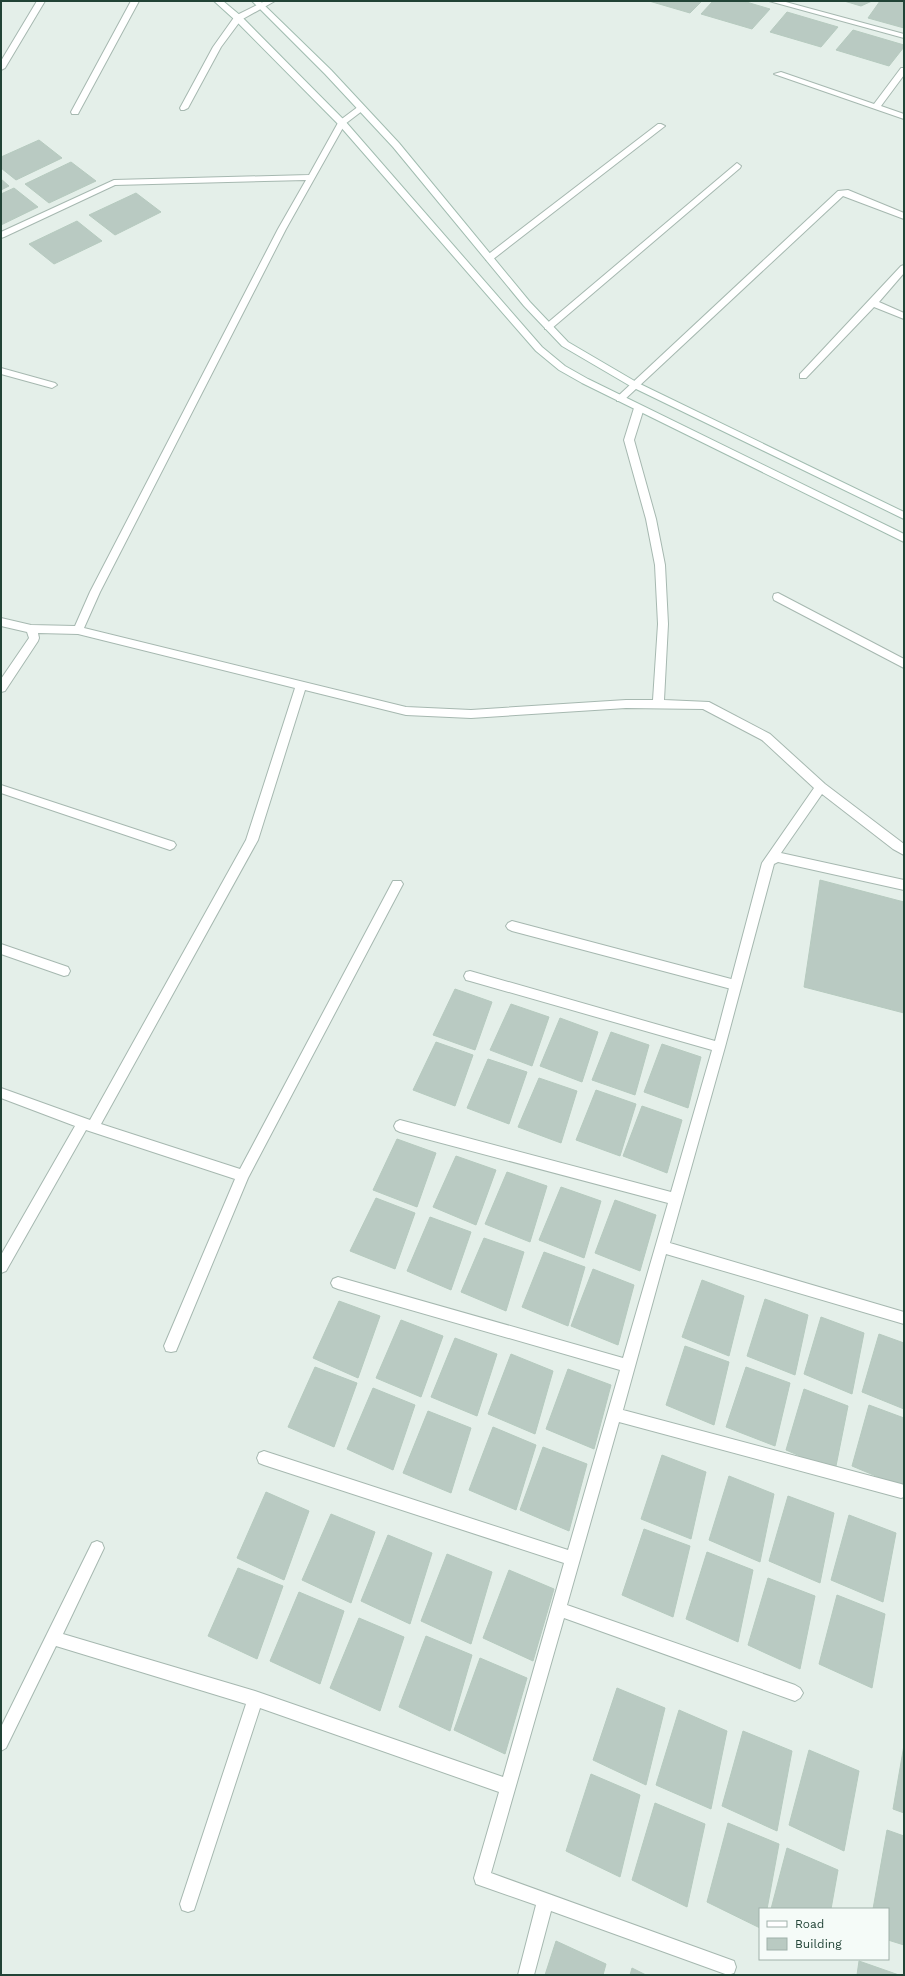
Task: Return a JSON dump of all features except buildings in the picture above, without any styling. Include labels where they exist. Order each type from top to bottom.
[{"type":"street","points":[[1,68],[41,1]]},
{"type":"street","points":[[75,112],[135,1]]},
{"type":"street","points":[[218,1],[238,18],[342,123],[539,350],[562,368],[620,399],[904,538]]},
{"type":"street","points":[[184,108],[217,47],[238,18],[259,3],[271,1]]},
{"type":"street","points":[[773,1],[904,36]]},
{"type":"street","points":[[259,3],[362,108],[396,145],[489,258],[548,327],[565,344],[634,385],[904,516]]},
{"type":"street","points":[[876,107],[904,70]]},
{"type":"street","points":[[778,74],[904,117]]},
{"type":"street","points":[[78,630],[95,592],[127,529],[282,229],[342,123],[362,108]]},
{"type":"street","points":[[489,258],[661,126]]},
{"type":"street","points":[[548,327],[737,166]]},
{"type":"street","points":[[1,235],[114,183],[312,177]]},
{"type":"street","points":[[620,399],[841,193],[848,193],[904,216]]},
{"type":"street","points":[[803,376],[873,303],[904,268]]},
{"type":"street","points":[[873,303],[904,316]]},
{"type":"street","points":[[1,371],[52,385]]},
{"type":"street","points":[[638,408],[629,440],[651,519],[660,565],[663,624],[658,704]]},
{"type":"street","points":[[778,597],[904,664]]},
{"type":"street","points":[[1,622],[31,629],[78,630],[406,712],[472,714],[626,704],[704,705],[766,737],[821,788],[904,850]]},
{"type":"street","points":[[1,688],[34,638],[31,629]]},
{"type":"street","points":[[1,1267],[88,1125],[252,840],[301,686]]},
{"type":"street","points":[[728,1967],[482,1878],[676,1199],[770,858],[821,788]]},
{"type":"street","points":[[1,789],[170,845]]},
{"type":"street","points":[[770,858],[778,857],[904,885]]},
{"type":"street","points":[[171,1346],[243,1176],[397,884]]},
{"type":"street","points":[[512,926],[735,985]]},
{"type":"street","points":[[1,949],[64,971]]},
{"type":"street","points":[[470,976],[719,1046]]},
{"type":"street","points":[[1,1093],[88,1125],[243,1176]]},
{"type":"street","points":[[400,1126],[676,1199]]},
{"type":"street","points":[[662,1246],[904,1318]]},
{"type":"street","points":[[338,1283],[628,1366]]},
{"type":"street","points":[[614,1414],[901,1492]]},
{"type":"street","points":[[264,1458],[573,1559]]},
{"type":"street","points":[[1,1743],[97,1548]]},
{"type":"street","points":[[558,1609],[795,1693]]},
{"type":"street","points":[[53,1638],[255,1699],[508,1787]]},
{"type":"street","points":[[188,1904],[255,1699]]},
{"type":"street","points":[[526,1975],[546,1901]]}]
